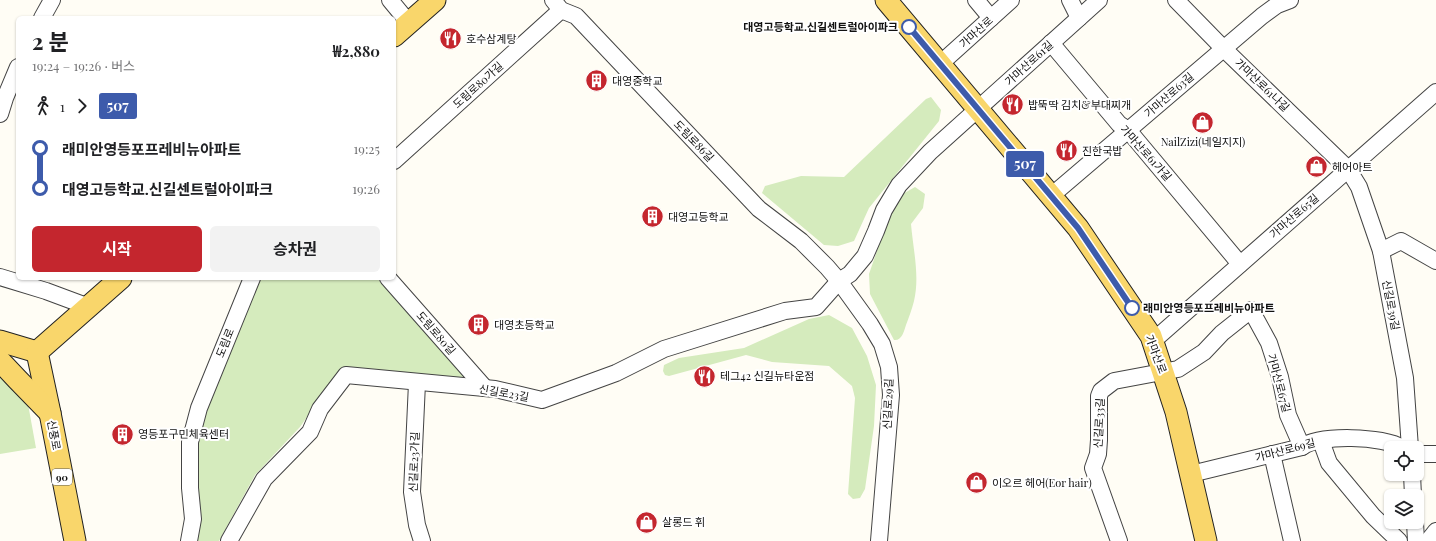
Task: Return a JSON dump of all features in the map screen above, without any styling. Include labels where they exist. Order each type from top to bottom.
[{"type":"main road","points":[[402,29],[435,0]]},
{"type":"main road","name":"가마산로","points":[[886,0],[1078,228],[1151,336],[1176,412],[1206,541]]},
{"type":"main road","points":[[0,341],[37,352],[119,280]]},
{"type":"main road","name":"신풍로","points":[[37,352],[74,541]]},
{"type":"main road","points":[[0,361],[50,413]]},
{"type":"street","points":[[43,16],[52,0]]},
{"type":"street","points":[[390,0],[402,29]]},
{"type":"street","points":[[976,0],[992,18]]},
{"type":"street","name":"가마산로","points":[[940,64],[1011,0]]},
{"type":"street","points":[[1070,0],[1079,18]]},
{"type":"street","name":"가마산로61길","points":[[839,281],[850,274],[865,256],[884,210],[899,185],[930,152],[1099,0]]},
{"type":"street","name":"가마산로61나길","points":[[1176,0],[1224,49],[1348,169]]},
{"type":"street","name":"가마산로63길","points":[[1052,196],[1262,16],[1277,5],[1290,0]]},
{"type":"street","name":"도림로80가길","points":[[396,159],[557,5]]},
{"type":"street","name":"도림로86길","points":[[557,5],[576,16],[759,209],[801,241],[839,281]]},
{"type":"street","name":"가마산로61가길","points":[[1051,43],[1119,124],[1128,130],[1240,264]]},
{"type":"street","points":[[0,114],[16,72]]},
{"type":"street","name":"가마산로65길","points":[[1153,341],[1436,92]]},
{"type":"street","name":"신길로39길","points":[[1348,169],[1359,187],[1381,251],[1405,378],[1410,441]]},
{"type":"street","points":[[1381,251],[1401,241],[1436,261]]},
{"type":"street","points":[[0,277],[46,291],[89,307]]},
{"type":"street","name":"도림로","points":[[189,541],[193,520],[190,488],[190,442],[199,408],[251,280]]},
{"type":"street","name":"도림로80길","points":[[390,280],[485,388]]},
{"type":"street","name":"신길로23길","points":[[228,541],[264,480],[310,432],[320,409],[346,375],[417,383],[495,389],[542,400],[616,373],[664,349],[785,311],[816,307],[839,281]]},
{"type":"street","name":"신길로29길","points":[[839,281],[870,324],[882,344],[889,367],[891,395],[879,541]]},
{"type":"street","name":"가마산로67길","points":[[1163,372],[1178,369],[1204,352],[1222,333],[1250,310],[1269,344],[1280,377],[1288,415],[1302,447]]},
{"type":"street","name":"신길로33길","points":[[1119,541],[1093,468],[1098,454],[1099,396],[1101,391],[1114,381],[1163,372]]},
{"type":"street","name":"신길로23가길","points":[[417,383],[412,492],[417,525],[422,541]]},
{"type":"street","name":"가마산로69길","points":[[1191,474],[1302,447],[1308,443],[1351,438],[1377,439],[1385,441]]},
{"type":"street","points":[[1321,441],[1329,463],[1373,516],[1399,541]]},
{"type":"street","points":[[1272,454],[1292,541]]},
{"type":"street","points":[[1424,454],[1436,454]]},
{"type":"street","points":[[1415,529],[1416,541]]},
{"type":"street","points":[[1428,541],[1436,531]]},
{"type":"green space","points":[[931,97],[941,110],[939,121],[869,208],[854,241],[838,246],[824,245],[762,193],[765,186],[801,176],[844,177],[926,99]]},
{"type":"green space","points":[[915,187],[925,194],[923,208],[911,224],[916,262],[916,292],[903,333],[899,339],[894,340],[870,294],[869,274],[890,213],[901,195]]},
{"type":"green space","points":[[260,280],[379,280],[468,379],[417,383],[341,368],[300,427],[255,475],[219,541],[197,541],[200,521],[197,446],[217,376]]},
{"type":"green space","points":[[829,315],[852,328],[867,356],[876,385],[874,426],[865,489],[860,498],[853,499],[848,494],[855,398],[852,386],[829,366],[772,362],[746,355],[669,376],[665,375],[663,371],[664,365],[679,358],[744,348],[809,319]]},
{"type":"green space","points":[[0,372],[28,404],[36,448],[0,454]]},
{"type":"bus line","name":"507","points":[[909,27],[1078,228],[1132,308]]},
{"type":"place","name":"대영고등학교.신길센트럴아이파크","points":[[909,27]]},
{"type":"place","name":"호수삼계탕","points":[[451,39]]},
{"type":"place","name":"대영중학교","points":[[596,81]]},
{"type":"place","name":"밥뚝딱 김치&부대찌개","points":[[1013,105]]},
{"type":"place","name":"NailZizi(네일지지)","points":[[1203,122]]},
{"type":"place","name":"진한국밥","points":[[1067,151]]},
{"type":"place","name":"헤어아트","points":[[1317,167]]},
{"type":"place","name":"대영고등학교","points":[[653,217]]},
{"type":"place","name":"래미안영등포프레비뉴아파트","points":[[1132,308]]},
{"type":"place","name":"대영초등학교","points":[[478,325]]},
{"type":"place","name":"테그42 신길뉴타운점","points":[[705,376]]},
{"type":"place","name":"영등포구민체육센터","points":[[123,434]]},
{"type":"place","name":"이오르 헤어(Eor hair)","points":[[976,483]]},
{"type":"place","name":"살롱드 휘","points":[[647,522]]}]
